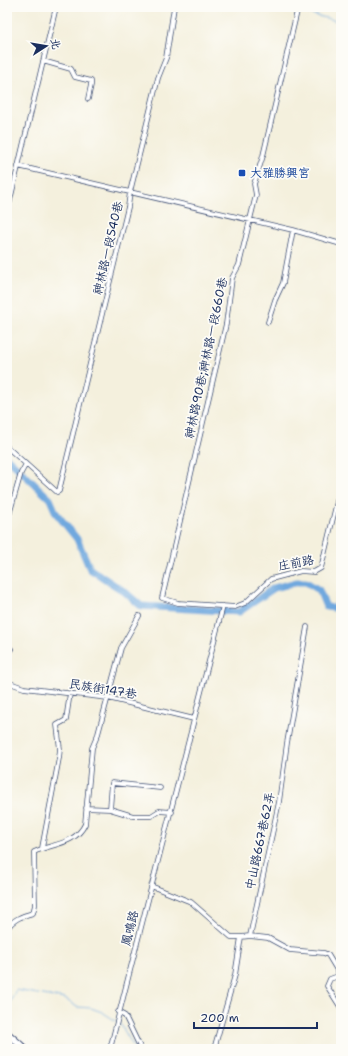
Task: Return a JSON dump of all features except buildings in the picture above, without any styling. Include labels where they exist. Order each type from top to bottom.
[{"type":"main road","points":[[7,1033],[25,1049]]},
{"type":"main road","points":[[7,1045],[11,1049]]},
{"type":"street","points":[[7,214],[56,7]]},
{"type":"street","name":"神林路一段540巷","points":[[26,464],[57,492],[61,487],[130,202],[130,192],[158,78],[166,58],[174,7]]},
{"type":"street","name":"神林路90巷;神林路一段660巷","points":[[223,606],[178,603],[162,598],[226,324],[232,278],[239,265],[250,220],[256,195],[254,184],[263,156],[298,7]]},
{"type":"street","points":[[43,61],[71,69],[75,77],[91,81],[88,99]]},
{"type":"street","points":[[18,166],[293,230],[341,244]]},
{"type":"street","points":[[268,322],[275,300],[283,283],[293,230]]},
{"type":"street","points":[[7,447],[26,464],[21,473],[7,522]]},
{"type":"street","name":"庄前路","points":[[223,606],[235,607],[245,603],[271,579],[301,570],[314,572],[322,568],[341,485]]},
{"type":"street","name":"鳳鳴路","points":[[110,1049],[118,1012],[172,812],[223,606]]},
{"type":"street","points":[[7,929],[11,923],[20,917],[34,913],[34,852],[42,848],[68,841],[78,834],[85,824],[92,748],[98,734],[122,648],[139,616]]},
{"type":"street","name":"中山路667巷62弄","points":[[250,936],[279,802],[287,743],[308,628]]},
{"type":"street","points":[[7,653],[11,649]]},
{"type":"street","name":"民族街147巷","points":[[7,682],[24,688],[108,698],[194,719]]},
{"type":"street","points":[[42,848],[59,758],[60,749],[57,725],[66,720],[70,693]]},
{"type":"street","points":[[110,809],[112,783],[160,788]]},
{"type":"street","points":[[86,808],[110,809],[141,817],[151,816],[159,811],[172,812]]},
{"type":"street","points":[[151,886],[191,902],[231,937],[250,936],[268,938],[290,950],[324,953],[328,955],[340,975],[330,980],[327,986],[341,1008]]},
{"type":"street","points":[[214,1049],[237,967],[236,964],[241,937]]},
{"type":"street","points":[[118,1012],[125,1016],[141,1049]]},
{"type":"waterway","points":[[281,7],[296,11]]},
{"type":"waterway","points":[[299,11],[341,22]]},
{"type":"waterway","points":[[7,458],[50,499],[56,513],[77,539],[90,569],[125,592],[141,606],[239,612],[274,588],[297,582],[306,582],[319,590],[326,607],[334,608],[341,602]]},
{"type":"waterway","points":[[7,1008],[16,990],[65,999],[77,1007],[91,1008],[102,1012],[116,1021]]},
{"type":"waterway","points":[[118,1023],[121,1025],[135,1049]]},
{"type":"place","name":"大雅勝興宮","points":[[242,173]]}]
